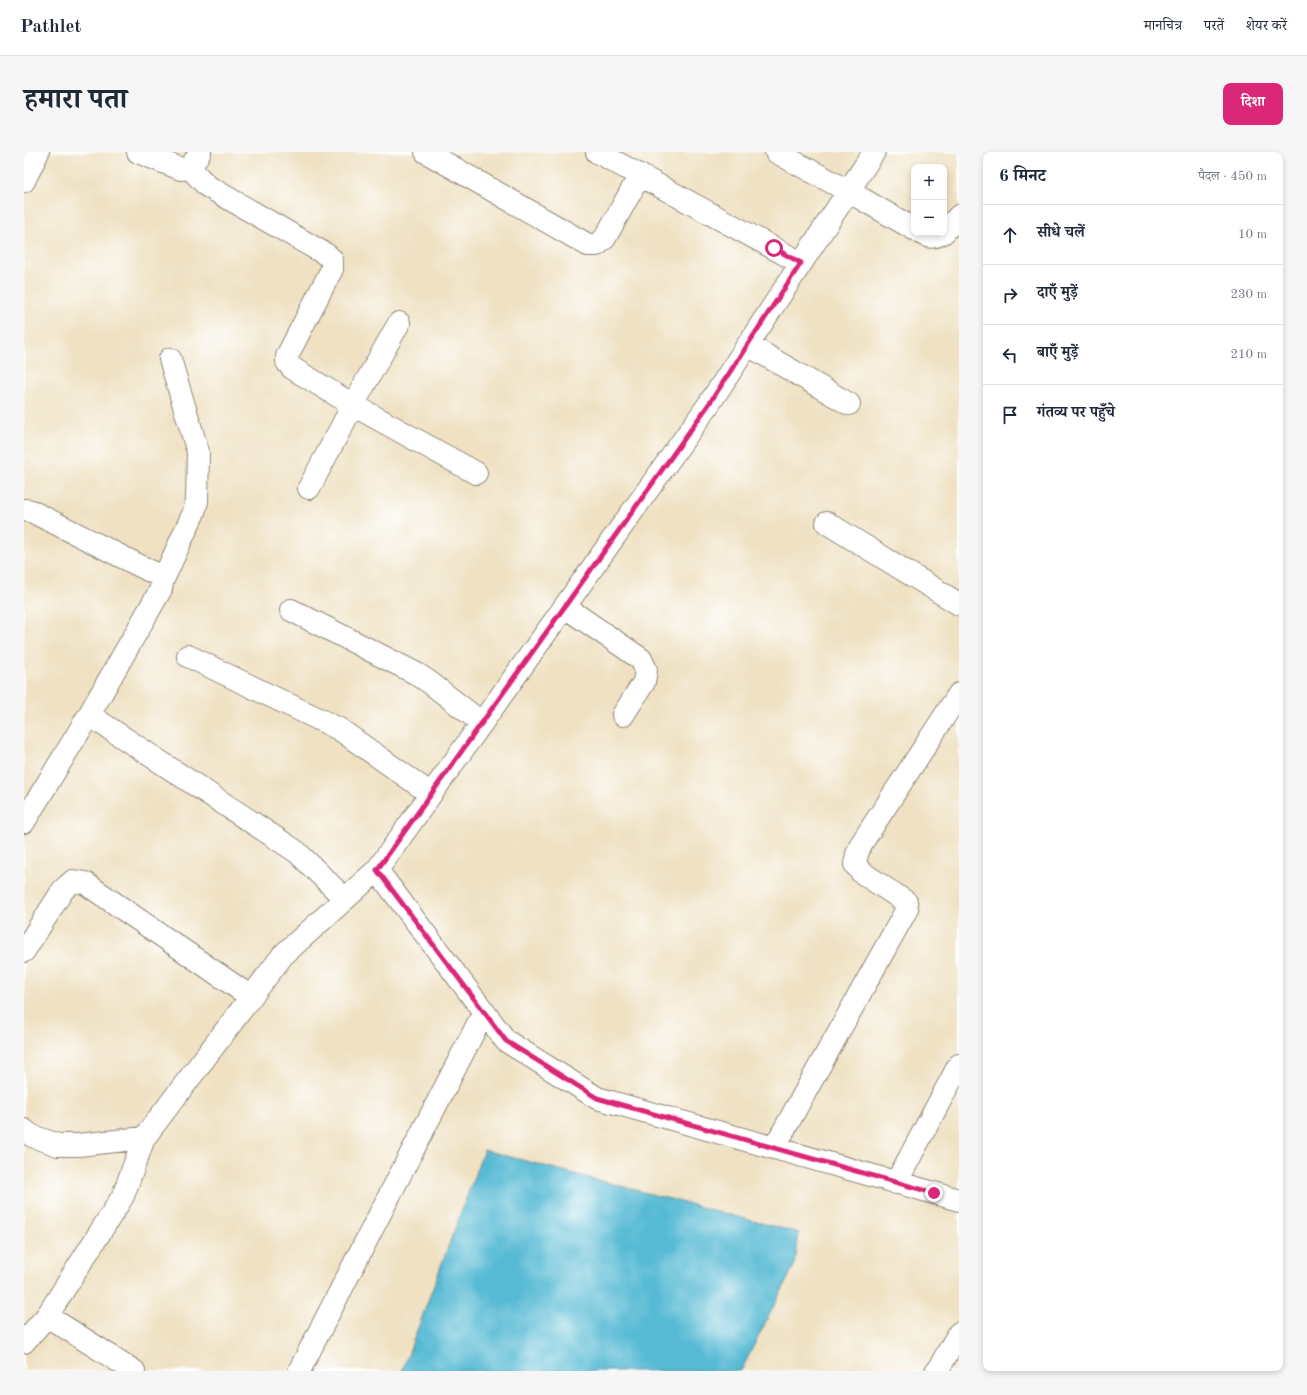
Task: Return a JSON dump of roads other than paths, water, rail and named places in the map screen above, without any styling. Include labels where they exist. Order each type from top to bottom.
[{"type":"street","points":[[24,181],[38,152]]},
{"type":"street","points":[[138,152],[181,169],[195,160],[208,186],[327,254],[332,260],[332,268],[287,356],[287,362],[292,368],[353,405],[476,473]]},
{"type":"street","points":[[426,152],[588,245],[597,245],[605,238],[640,175]]},
{"type":"street","points":[[597,152],[801,263]]},
{"type":"street","points":[[776,152],[911,227]]},
{"type":"street","points":[[24,1342],[47,1316],[123,1196],[144,1138],[283,955],[377,870],[709,404],[874,152]]},
{"type":"street","points":[[947,228],[959,216]]},
{"type":"street","points":[[926,236],[937,236]]},
{"type":"street","points":[[309,488],[399,322]]},
{"type":"street","points":[[748,345],[848,404]]},
{"type":"street","points":[[24,822],[89,715],[161,589],[162,582],[194,512],[197,501],[197,447],[170,359]]},
{"type":"street","points":[[24,510],[30,511],[158,575],[162,582]]},
{"type":"street","points":[[827,523],[959,604]]},
{"type":"street","points":[[564,607],[641,659],[646,670],[644,682],[623,715]]},
{"type":"street","points":[[291,610],[416,674],[429,682],[482,723]]},
{"type":"street","points":[[188,656],[339,729],[431,794]]},
{"type":"street","points":[[774,1148],[907,909],[906,902],[861,872],[856,864],[857,854],[861,844],[959,694]]},
{"type":"street","points":[[89,715],[297,852],[345,899]]},
{"type":"street","points":[[377,870],[506,1041],[597,1098],[959,1200]]},
{"type":"street","points":[[24,951],[63,890],[73,881],[85,883],[251,998]]},
{"type":"street","points":[[299,1371],[484,1012]]},
{"type":"street","points":[[896,1183],[959,1065]]},
{"type":"street","points":[[24,1130],[32,1136],[58,1146],[144,1138]]},
{"type":"street","points":[[47,1316],[134,1371]]},
{"type":"street","points":[[936,1371],[959,1333]]},
{"type":"water","points":[[484,1150],[799,1233],[795,1264],[741,1371],[402,1371]]}]
